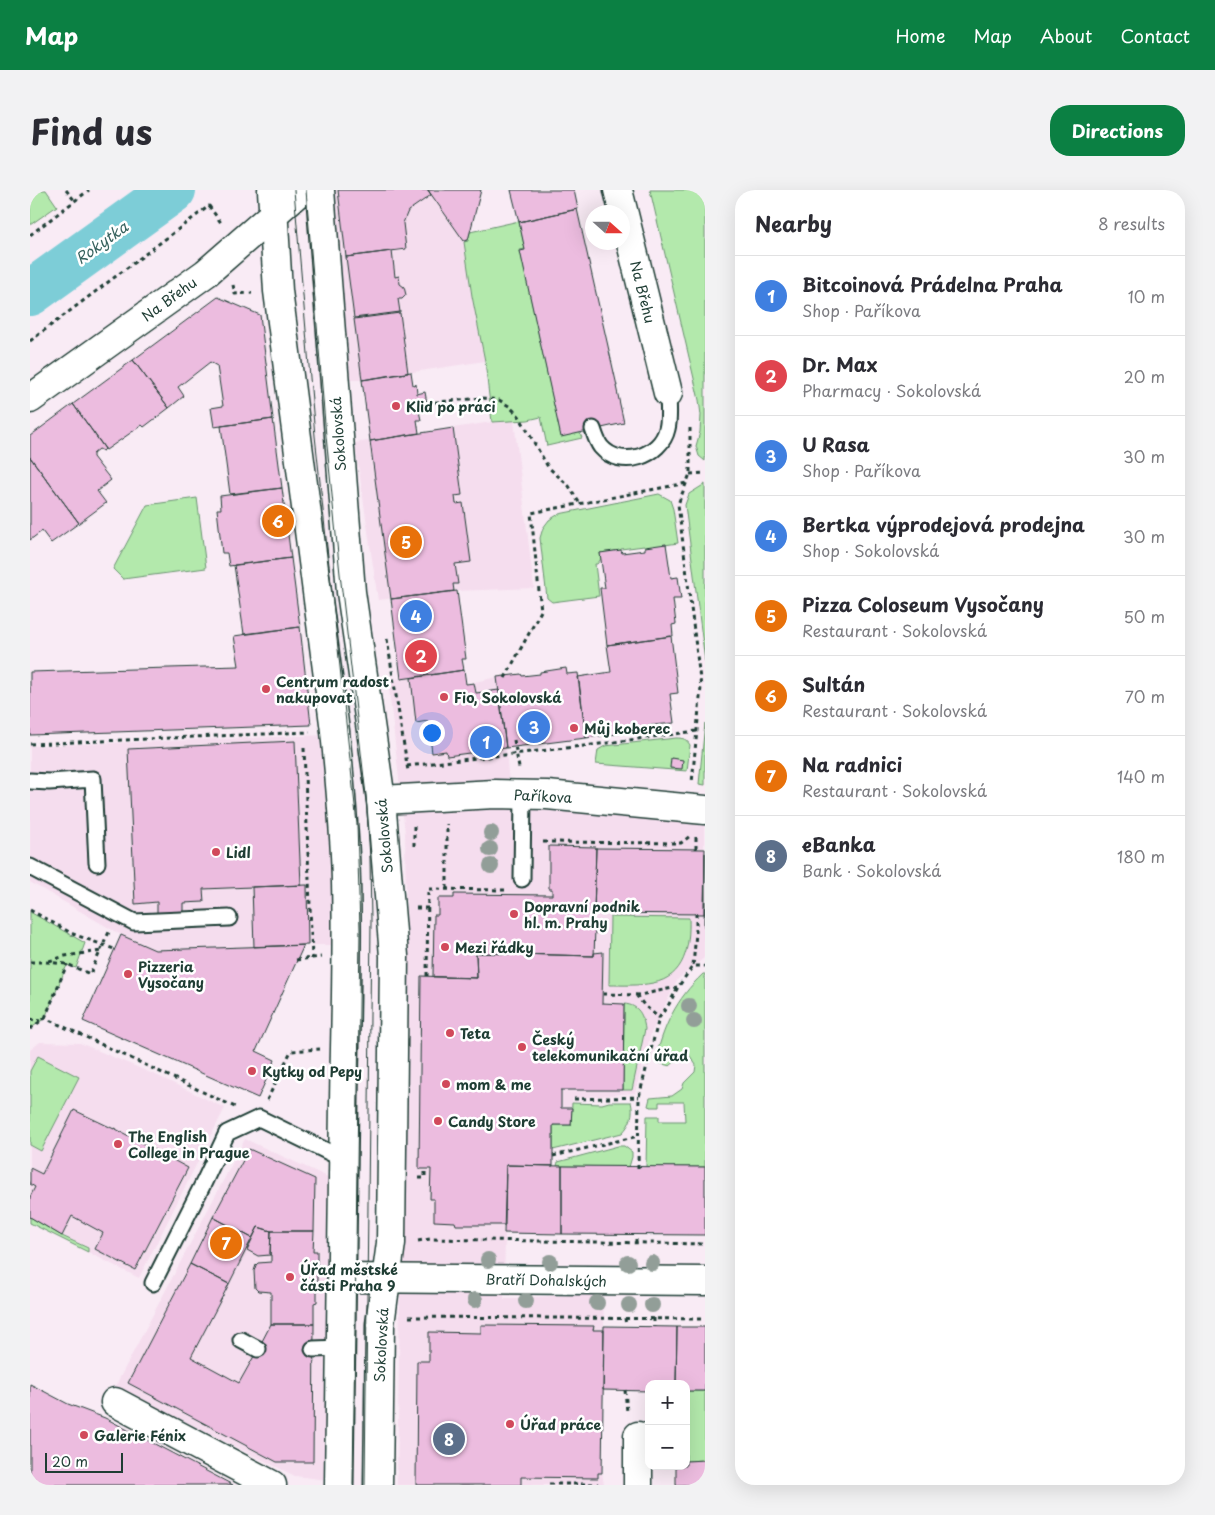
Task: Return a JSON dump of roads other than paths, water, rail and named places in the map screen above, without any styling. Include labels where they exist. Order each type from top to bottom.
[{"type":"main road","name":"Na Břehu","points":[[30,399],[206,272],[273,202],[301,190]]},
{"type":"main road","name":"Sokolovská","points":[[320,190],[351,592],[381,800],[393,934],[391,1243],[380,1324],[378,1485]]},
{"type":"main road","name":"Na Břehu","points":[[618,190],[668,393]]},
{"type":"main road","points":[[273,202],[279,300],[335,731],[342,803],[346,880],[347,956],[339,1485]]},
{"type":"main road","name":"Paříkova","points":[[381,800],[546,794],[697,816]]},
{"type":"main road","name":"Bratří Dohalských","points":[[342,1278],[705,1282]]},
{"type":"main road","points":[[115,1402],[272,1485]]},
{"type":"main road","points":[[638,1436],[638,1485]]},
{"type":"lane","points":[[593,429],[602,448],[611,455],[620,458],[642,457],[661,443],[668,429],[668,393]]},
{"type":"lane","points":[[30,781],[48,782],[93,779],[97,863]]},
{"type":"lane","points":[[522,879],[523,794]]},
{"type":"lane","points":[[30,867],[134,922],[229,918]]},
{"type":"lane","points":[[153,1283],[227,1133],[259,1118],[343,1159]]},
{"type":"lane","points":[[241,1340],[258,1349]]},
{"type":"lane","points":[[313,1349],[341,1348]]},
{"type":"waterway","name":"Rokytka","points":[[30,293],[173,190]]},
{"type":"tram line","points":[[294,190],[315,436],[357,824],[360,930],[353,1485]]},
{"type":"tram line","points":[[306,190],[326,436],[366,795],[370,858],[371,922],[365,1485]]},
{"type":"place","name":"Klid po práci","points":[[396,406]]},
{"type":"place","name":"Sultán","points":[[278,521]]},
{"type":"place","name":"Pizza Coloseum Vysočany","points":[[406,542]]},
{"type":"place","name":"Bertka výprodejová prodejna","points":[[416,616]]},
{"type":"place","name":"Dr. Max","points":[[421,656]]},
{"type":"place","name":"Centrum radost nakupovat","points":[[266,689]]},
{"type":"place","name":"Fio, Sokolovská","points":[[444,697]]},
{"type":"place","name":"U Rasa","points":[[534,727]]},
{"type":"place","name":"Můj koberec","points":[[574,728]]},
{"type":"place","name":"Bitcoinová Prádelna Praha","points":[[486,742]]},
{"type":"place","name":"Lidl","points":[[216,852]]},
{"type":"place","name":"Dopravní podnik hl. m. Prahy","points":[[514,914]]},
{"type":"place","name":"Mezi řádky","points":[[445,947]]},
{"type":"place","name":"Pizzeria Vysočany","points":[[128,974]]},
{"type":"place","name":"Teta","points":[[450,1033]]},
{"type":"place","name":"Český telekomunikační úřad","points":[[522,1047]]},
{"type":"place","name":"Kytky od Pepy","points":[[252,1071]]},
{"type":"place","name":"mom & me","points":[[446,1084]]},
{"type":"place","name":"Candy Store","points":[[438,1121]]},
{"type":"place","name":"The English College in Prague","points":[[118,1144]]},
{"type":"place","name":"Na radnici","points":[[226,1243]]},
{"type":"place","name":"Úřad městské části Praha 9","points":[[290,1277]]},
{"type":"place","name":"Úřad práce","points":[[510,1424]]},
{"type":"place","name":"Galerie Fénix","points":[[84,1435]]},
{"type":"place","name":"eBanka","points":[[449,1439]]}]
